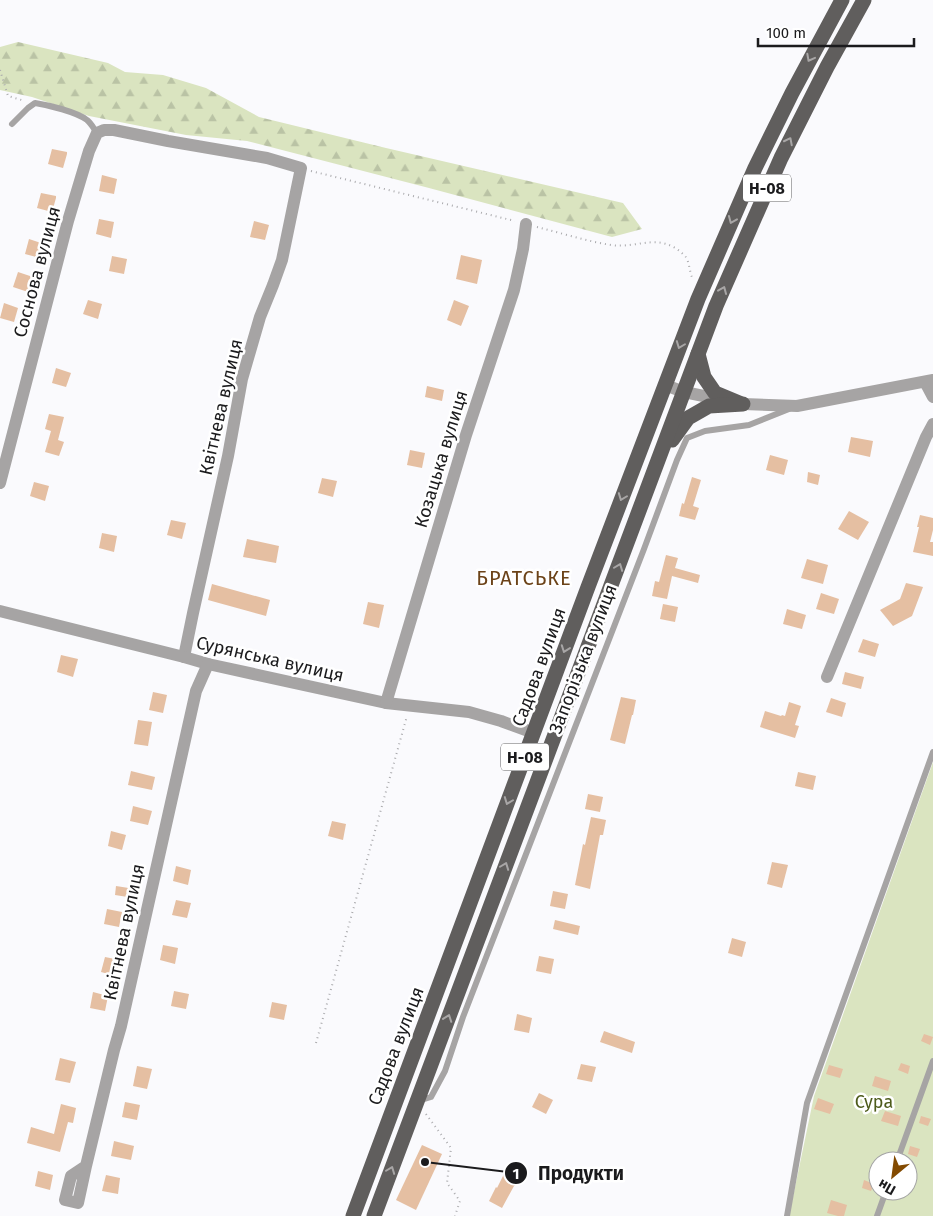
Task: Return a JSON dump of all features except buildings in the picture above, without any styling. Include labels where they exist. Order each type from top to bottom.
[{"type":"main road","name":"Н-08","points":[[705,284],[755,168],[792,93],[842,0]]},
{"type":"main road","name":"Н-08","points":[[374,1216],[720,297],[781,158],[827,67],[864,0]]},
{"type":"main road","name":"Садова вулиця","points":[[353,1216],[665,385],[705,284]]},
{"type":"main road","points":[[698,354],[704,377],[716,392],[743,404]]},
{"type":"main road","points":[[660,457],[688,418],[709,406],[743,404]]},
{"type":"street","points":[[99,132],[114,130],[267,158],[302,168]]},
{"type":"street","name":"Соснова вулиця","points":[[0,483],[68,221],[89,151],[99,132]]},
{"type":"street","name":"Квітнева вулиця","points":[[184,657],[192,613],[228,456],[242,380],[260,317],[282,260],[302,168]]},
{"type":"street","name":"Козацька вулиця","points":[[386,704],[466,435],[514,290],[523,249],[526,224]]},
{"type":"street","points":[[665,385],[685,388],[743,404],[797,406],[929,381],[933,397]]},
{"type":"street","points":[[827,677],[933,424]]},
{"type":"street","name":"Сурянська вулиця","points":[[0,611],[208,664],[386,704],[469,712],[534,733]]},
{"type":"street","name":"Квітнева вулиця","points":[[65,1200],[71,1176],[86,1166],[128,999],[196,691],[208,664]]},
{"type":"lane","points":[[12,124],[35,103],[44,104],[88,120],[99,132]]},
{"type":"lane","name":"Запорізька вулиця","points":[[417,1102],[431,1097],[445,1071],[463,1017],[687,438],[704,431],[749,424],[797,406]]},
{"type":"lane","points":[[786,1216],[807,1103],[931,764],[933,752]]},
{"type":"lane","points":[[901,1151],[933,1061]]},
{"type":"lane","points":[[877,1216],[882,1201]]},
{"type":"path","points":[[0,70],[8,96],[35,103]]},
{"type":"path","points":[[302,168],[613,245],[630,245],[656,241],[676,249],[686,256],[692,279],[705,284]]},
{"type":"path","points":[[316,1043],[410,706]]},
{"type":"path","points":[[417,1102],[451,1148],[447,1183],[460,1201],[455,1216]]},
{"type":"green space","points":[[18,42],[108,63],[125,72],[163,75],[206,88],[259,117],[623,203],[642,229],[612,237],[247,141],[186,135],[89,116],[32,97],[0,90],[0,47]]},
{"type":"green space","name":"Сура","points":[[933,762],[933,1216],[789,1216],[814,1096]]},
{"type":"place","name":"Продукти","points":[[425,1162]]},
{"type":"district","name":"БРАТСЬКЕ","points":[[524,578]]}]
